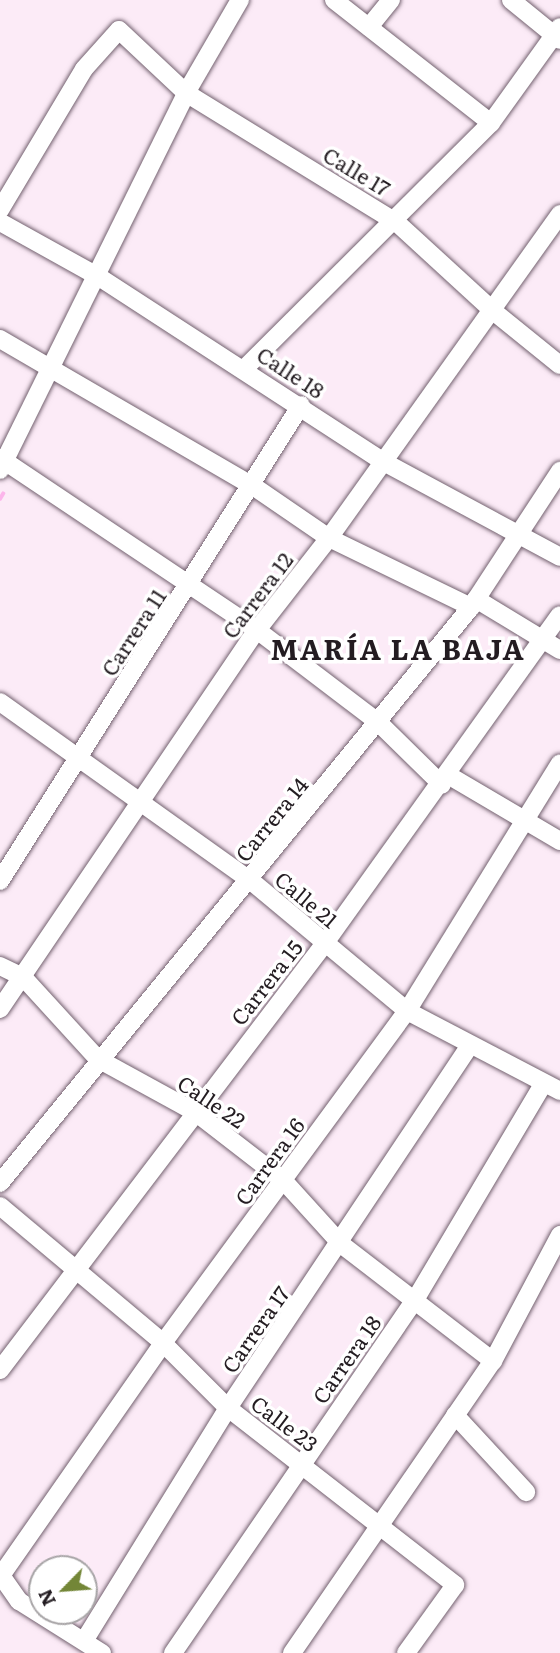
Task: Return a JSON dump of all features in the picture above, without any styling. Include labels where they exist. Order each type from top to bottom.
[{"type":"street","points":[[240,0],[186,93],[99,277],[1,464],[257,631],[379,723],[445,780],[560,841]]},
{"type":"street","points":[[334,0],[491,123]]},
{"type":"street","points":[[369,27],[391,0]]},
{"type":"street","points":[[244,369],[396,222],[491,123],[558,34],[511,0]]},
{"type":"street","name":"Calle 17","points":[[0,210],[84,69],[119,30],[186,93],[396,222],[493,311],[560,365]]},
{"type":"street","name":"Carrera 12","points":[[0,1009],[257,631],[329,538],[560,214]]},
{"type":"street","name":"Calle 18","points":[[0,222],[99,277],[302,405],[382,461],[560,557]]},
{"type":"street","points":[[0,340],[253,486],[329,538],[474,603],[560,650]]},
{"type":"street","name":"Carrera 11","points":[[0,881],[189,588],[302,405]]},
{"type":"street","name":"Carrera 14","points":[[0,1183],[98,1059],[250,880],[474,603],[516,533],[560,471]]},
{"type":"street","name":"Carrera 15","points":[[0,1370],[325,943],[445,780],[560,615]]},
{"type":"street","name":"Calle 21","points":[[0,702],[141,798],[250,880],[407,1011],[469,1047],[552,1087]]},
{"type":"street","name":"Carrera 16","points":[[0,1575],[163,1343],[407,1011],[521,819],[560,763]]},
{"type":"street","name":"Calle 22","points":[[0,966],[23,978],[98,1059],[195,1112],[283,1180],[341,1244],[493,1361]]},
{"type":"street","name":"Carrera 17","points":[[84,1641],[228,1408],[341,1244],[469,1047]]},
{"type":"street","name":"Carrera 18","points":[[173,1653],[300,1463],[415,1300],[552,1087]]},
{"type":"street","name":"Calle 23","points":[[0,1206],[163,1343],[228,1408],[455,1585],[406,1653]]},
{"type":"street","points":[[292,1653],[493,1361],[560,1235]]},
{"type":"street","points":[[455,1415],[526,1492]]},
{"type":"street","points":[[0,1575],[19,1601],[102,1653]]},
{"type":"waterway","points":[[0,499],[3,494]]},
{"type":"district","name":"MARÍA LA BAJA","points":[[398,648]]}]
